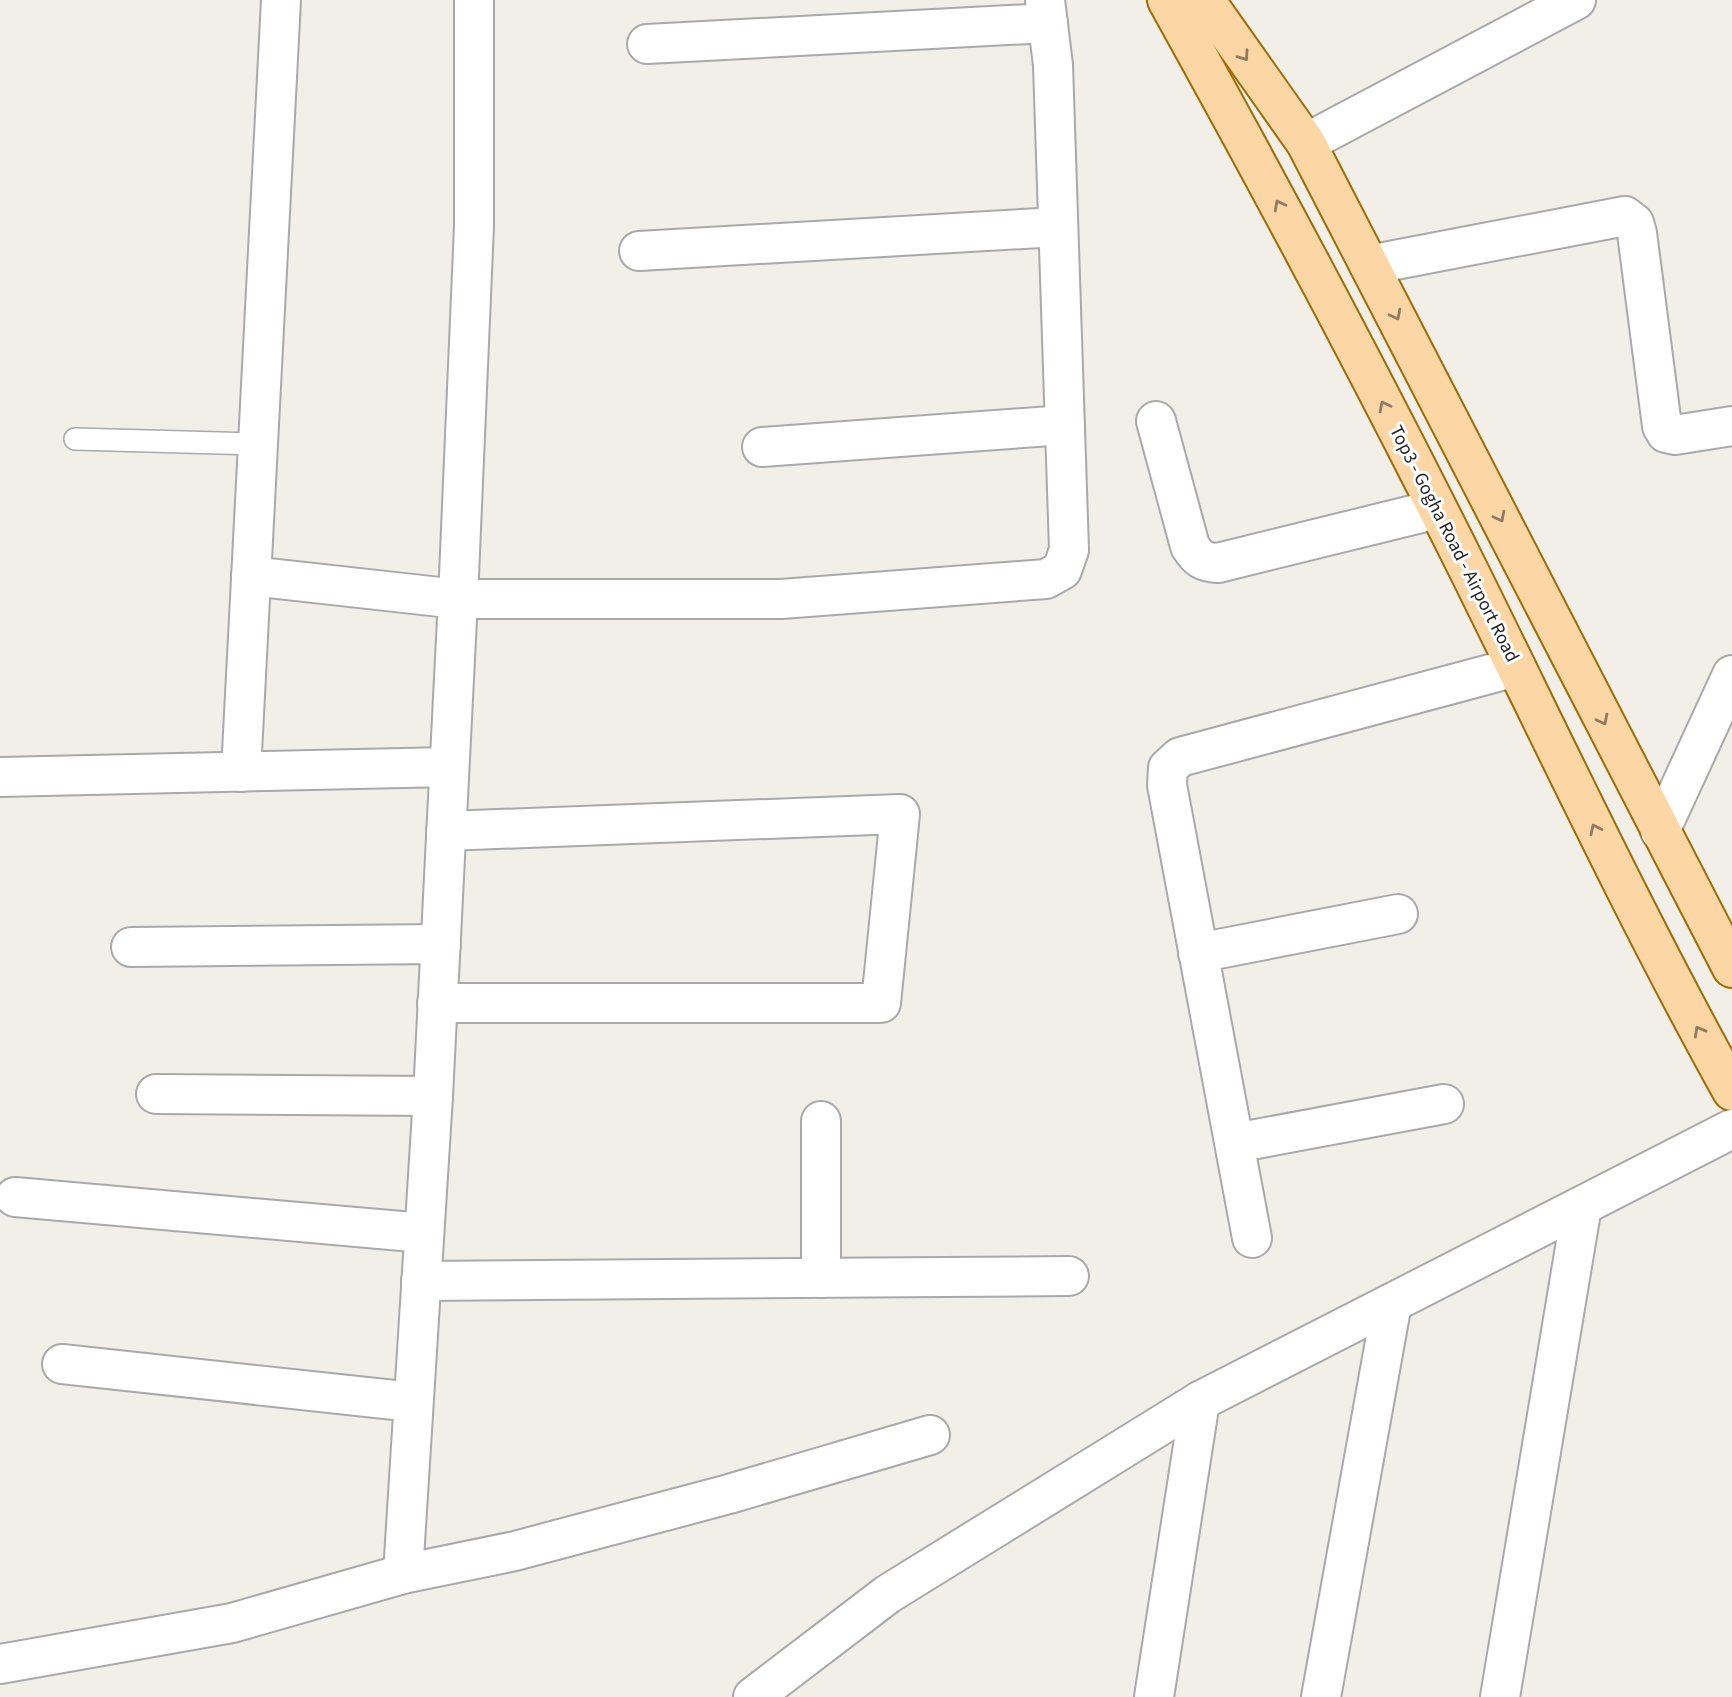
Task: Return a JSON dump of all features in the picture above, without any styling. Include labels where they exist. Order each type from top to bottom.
[{"type":"main road","name":"Top3 - Gogha Road - Airport Road","points":[[1167,0],[1317,274],[1437,509],[1665,970],[1732,1091]]},
{"type":"main road","points":[[1214,3],[1306,143],[1732,968]]},
{"type":"street","points":[[241,772],[281,0]]},
{"type":"street","points":[[403,1574],[433,1096],[458,599],[474,226],[474,0]]},
{"type":"street","points":[[1306,143],[1576,0]]},
{"type":"street","points":[[251,576],[458,599],[780,599],[1046,579],[1062,570],[1069,550],[1058,227],[1047,12],[648,44]]},
{"type":"street","points":[[1369,265],[1625,216],[1633,223],[1637,233],[1662,426],[1667,433],[1675,435],[1732,426]]},
{"type":"street","points":[[639,251],[1058,227]]},
{"type":"street","points":[[1156,421],[1189,546],[1197,558],[1206,563],[1218,563],[1437,509]]},
{"type":"street","points":[[762,447],[1065,425]]},
{"type":"street","points":[[1252,1238],[1167,785],[1168,768],[1180,757],[1516,667]]},
{"type":"street","points":[[1660,831],[1732,676]]},
{"type":"street","points":[[0,777],[449,767]]},
{"type":"street","points":[[437,1003],[880,1003],[900,814],[446,831]]},
{"type":"street","points":[[1198,953],[1398,914]]},
{"type":"street","points":[[131,947],[441,944]]},
{"type":"street","points":[[156,1094],[433,1096]]},
{"type":"street","points":[[1235,1143],[1444,1104]]},
{"type":"street","points":[[821,1121],[821,1278]]},
{"type":"street","points":[[753,1697],[888,1594],[1200,1401],[1732,1129]]},
{"type":"street","points":[[15,1198],[424,1233]]},
{"type":"street","points":[[1500,1697],[1582,1206]]},
{"type":"street","points":[[421,1282],[1069,1276]]},
{"type":"street","points":[[1321,1697],[1392,1303]]},
{"type":"street","points":[[62,1364],[413,1402]]},
{"type":"street","points":[[1154,1697],[1200,1401]]},
{"type":"street","points":[[0,1664],[232,1623],[403,1574],[529,1547],[930,1435]]},
{"type":"lane","points":[[75,439],[258,444]]}]
